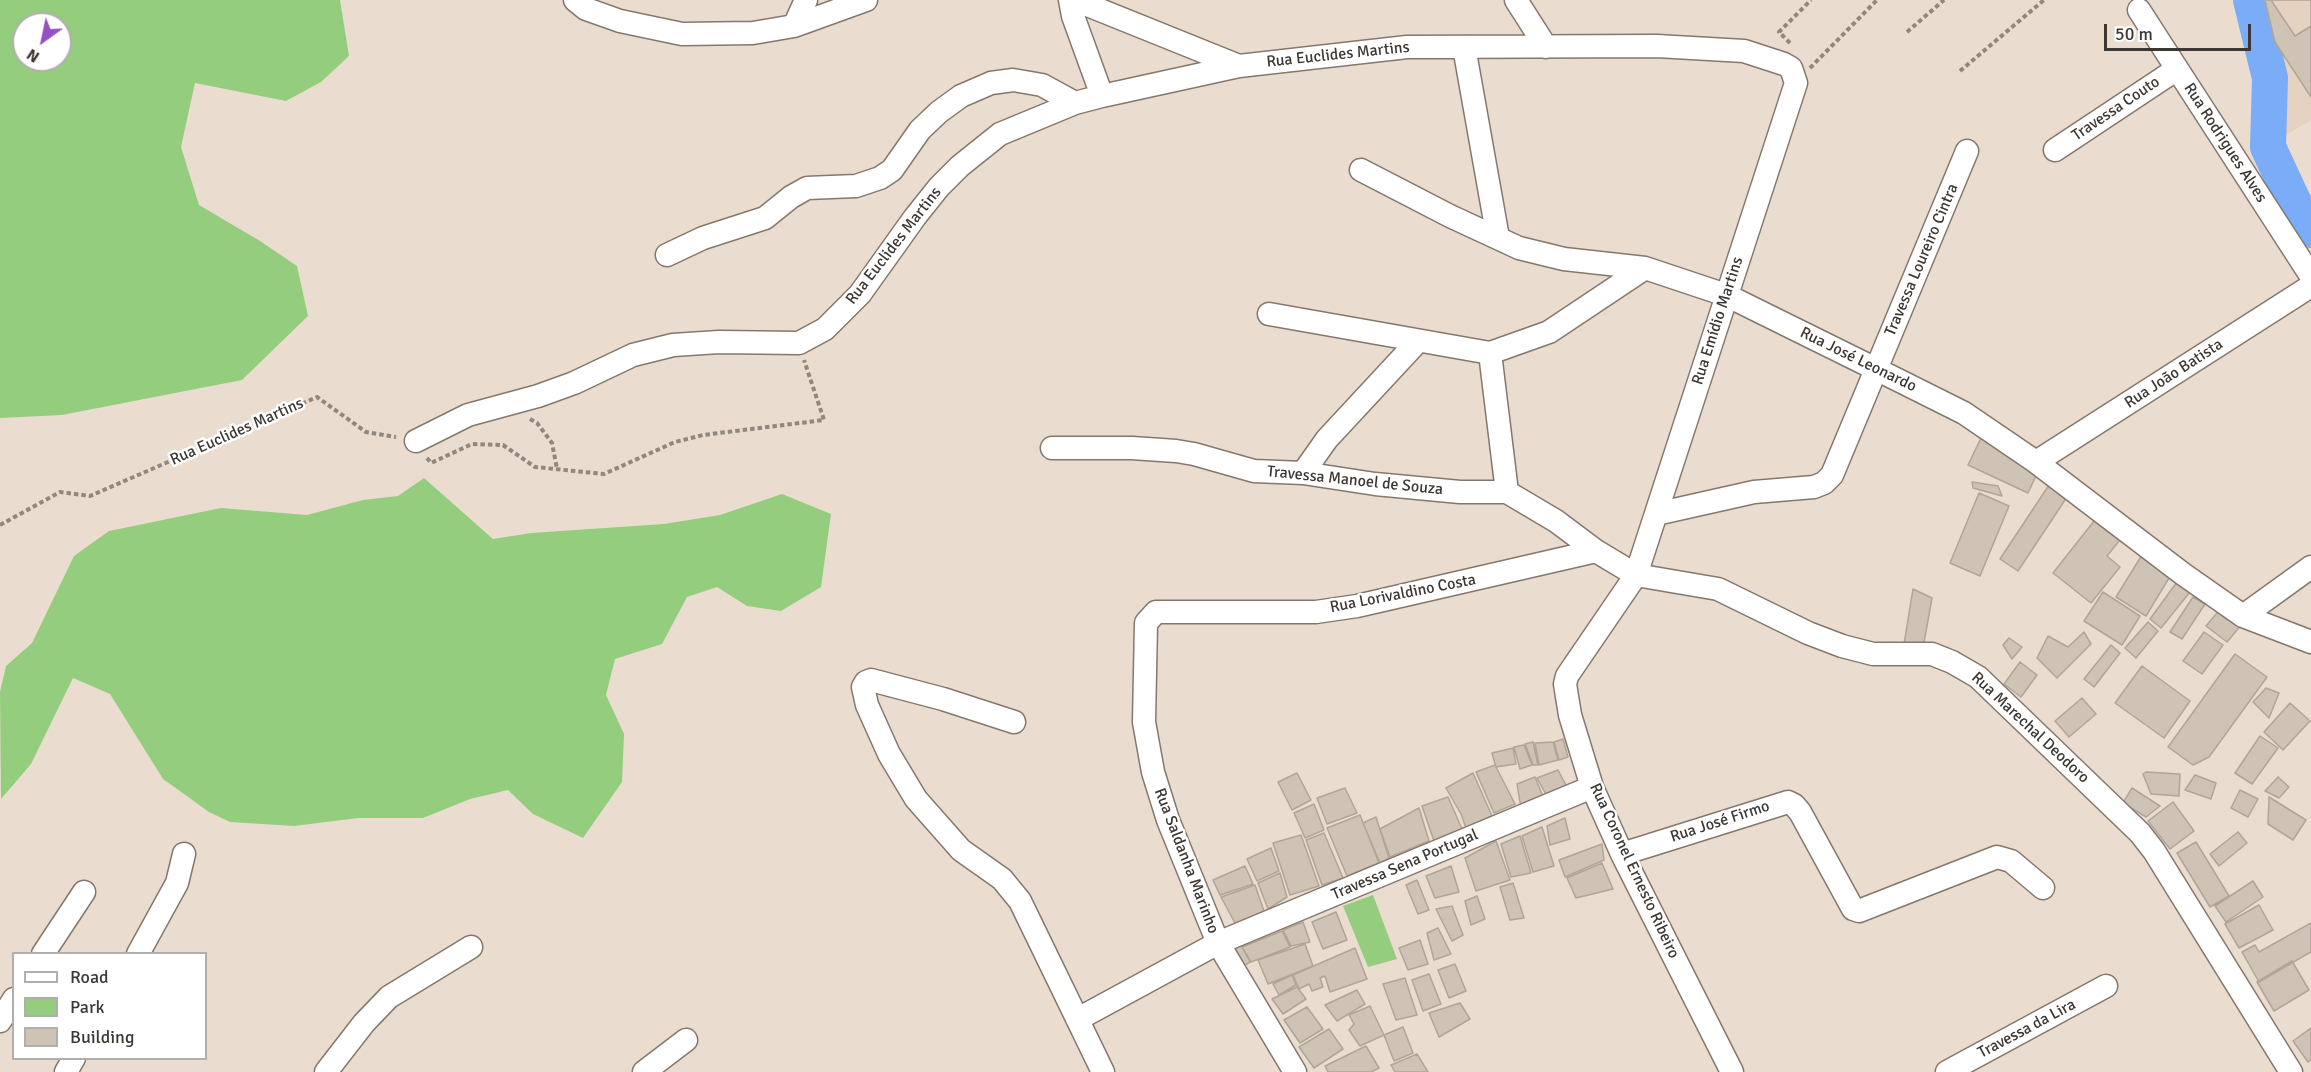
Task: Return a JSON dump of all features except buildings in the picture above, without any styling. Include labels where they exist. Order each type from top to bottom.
[{"type":"street","points":[[575,0],[586,9],[620,21],[682,34],[753,33],[794,26],[866,0]]},
{"type":"street","points":[[794,26],[806,0]]},
{"type":"street","points":[[1070,0],[1073,16],[1102,96]]},
{"type":"street","points":[[1075,0],[1239,66]]},
{"type":"street","points":[[1516,0],[1546,47]]},
{"type":"street","name":"Rua Rodrigues Alves","points":[[2139,10],[2311,276]]},
{"type":"street","name":"Rua Euclides Martins","points":[[416,441],[468,415],[538,396],[574,383],[633,355],[673,345],[719,342],[799,343],[825,329],[860,294],[915,217],[939,187],[960,166],[1000,134],[1075,103],[1239,66],[1299,57],[1407,47],[1657,46],[1744,51],[1770,59],[1794,75]]},
{"type":"street","points":[[1464,47],[1498,238]]},
{"type":"street","name":"Travessa Couto","points":[[2055,150],[2177,69]]},
{"type":"street","name":"Rua Emídio Martins","points":[[1636,575],[1794,75]]},
{"type":"street","points":[[667,255],[703,238],[765,218],[807,188],[856,186],[880,178],[892,170],[920,129],[939,112],[961,96],[991,83],[1013,80],[1042,85],[1075,103]]},
{"type":"street","name":"Travessa Loureiro Cintra","points":[[1656,514],[1754,492],[1814,487],[1824,483],[1833,475],[1967,152]]},
{"type":"street","name":"Rua José Leonardo","points":[[1361,170],[1519,248],[1564,259],[1645,268],[1726,295],[1876,369],[1964,413],[2036,462],[2242,616],[2311,642]]},
{"type":"street","points":[[1269,314],[1490,353],[1549,332],[1645,268]]},
{"type":"street","name":"Rua João Batista","points":[[2036,462],[2311,286]]},
{"type":"street","points":[[1303,473],[1327,439],[1418,341]]},
{"type":"street","points":[[1490,353],[1507,492],[1556,521],[1596,551],[1636,575]]},
{"type":"street","name":"Travessa Manoel de Souza","points":[[1052,448],[1132,448],[1176,451],[1254,471],[1303,473],[1375,484],[1460,492],[1507,492]]},
{"type":"street","name":"Rua Lorivaldino Costa","points":[[1145,629],[1146,622],[1156,612],[1316,612],[1357,606],[1596,551]]},
{"type":"street","points":[[2242,616],[2311,567]]},
{"type":"street","name":"Rua Coronel Ernesto Ribeiro","points":[[1636,575],[1567,676],[1565,684],[1569,715],[1592,787],[1622,854],[1732,1072]]},
{"type":"street","name":"Rua Marechal Deodoro","points":[[1636,575],[1718,589],[1808,633],[1842,646],[1873,654],[1932,654],[1978,677],[2140,833],[2154,851],[2291,1072]]},
{"type":"street","name":"Rua Saldanha Marinho","points":[[1145,629],[1144,722],[1153,772],[1168,820],[1218,943],[1295,1072]]},
{"type":"street","points":[[1014,722],[943,699],[871,680],[866,682],[864,687],[867,705],[889,754],[916,799],[961,850],[1012,888],[1103,1072]]},
{"type":"street","name":"Travessa Sena Portugal","points":[[1218,943],[1592,787]]},
{"type":"street","name":"Rua José Firmo","points":[[1622,854],[1788,802],[1800,812],[1853,909],[1867,910],[1998,858],[2011,861],[2043,888]]},
{"type":"street","points":[[139,952],[177,883],[184,854]]},
{"type":"street","points":[[45,952],[84,892]]},
{"type":"street","points":[[1078,1019],[1218,943]]},
{"type":"street","points":[[326,1072],[388,996],[471,947]]},
{"type":"street","name":"Travessa da Lira","points":[[1947,1072],[2106,987]]},
{"type":"street","points":[[0,1021],[12,1002]]},
{"type":"street","points":[[644,1072],[686,1040]]},
{"type":"path","points":[[1794,75],[1795,48],[1779,32],[1811,0]]},
{"type":"path","points":[[1794,75],[1877,0]]},
{"type":"path","points":[[1907,32],[1944,0]]},
{"type":"path","points":[[1960,71],[2044,0]]},
{"type":"path","points":[[416,441],[430,463],[472,444],[483,444],[503,446],[535,467],[604,474],[675,442],[703,435],[824,420],[799,343]]},
{"type":"path","name":"Rua Euclides Martins","points":[[0,525],[60,492],[90,496],[317,397],[366,432],[416,441]]},
{"type":"path","points":[[502,404],[537,423],[552,443],[557,470]]},
{"type":"shaded area","points":[[2265,0],[2311,0],[2311,120],[2281,138],[2284,72]]},
{"type":"green space","points":[[0,0],[340,0],[349,56],[321,82],[286,101],[195,83],[181,147],[199,205],[297,266],[308,316],[242,380],[62,415],[0,418]]},
{"type":"green space","points":[[424,478],[493,539],[531,533],[664,524],[720,515],[782,494],[831,514],[821,587],[781,611],[747,606],[717,587],[687,597],[662,644],[615,659],[606,695],[624,734],[622,782],[583,838],[533,814],[508,790],[470,799],[423,818],[358,818],[294,826],[230,822],[209,812],[163,779],[110,694],[73,678],[31,764],[1,799],[0,692],[6,666],[32,643],[74,556],[109,531],[221,508],[307,515],[363,500],[398,496]]},
{"type":"green space","points":[[1373,895],[1397,959],[1368,967],[1343,906]]},
{"type":"waterway","points":[[2251,0],[2270,78],[2268,147],[2299,214],[2311,230]]}]
